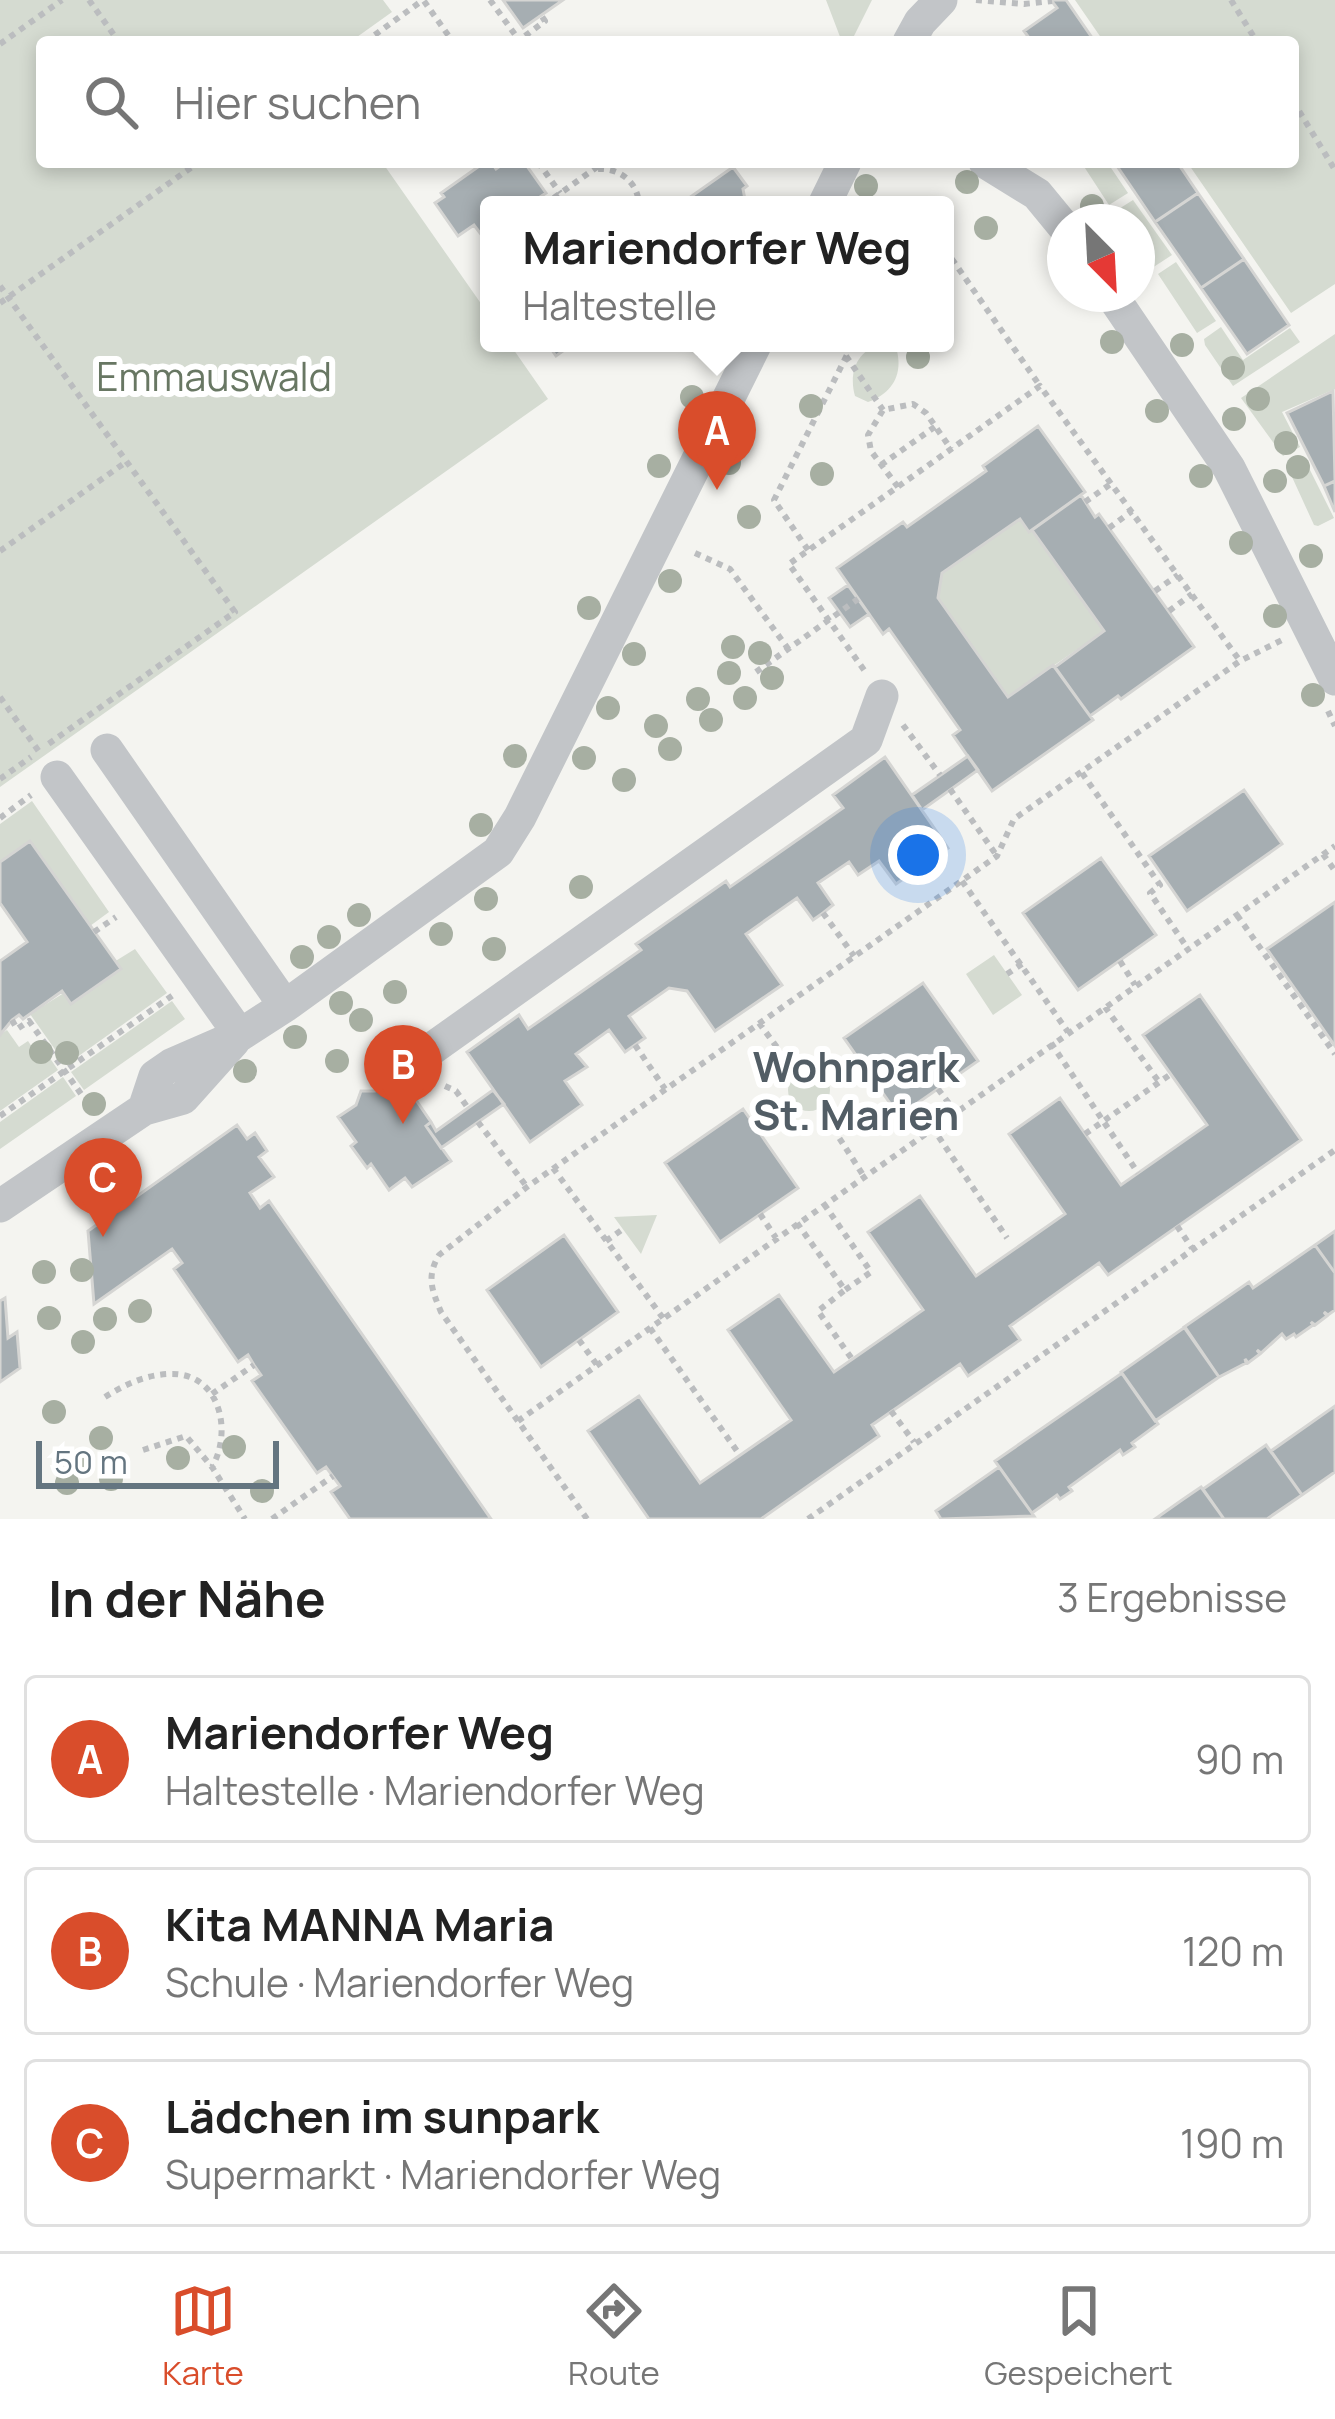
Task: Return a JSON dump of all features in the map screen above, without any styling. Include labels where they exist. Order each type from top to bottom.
[{"type":"street","points":[[828,196],[842,168]]},
{"type":"street","points":[[995,168],[1037,194],[1047,206]]},
{"type":"street","points":[[1123,312],[1229,467],[1335,680]]},
{"type":"street","points":[[0,1206],[144,1109],[155,1076],[171,1064],[240,1035],[285,1006],[484,865],[508,839],[752,352]]},
{"type":"street","points":[[423,1055],[866,740],[882,696]]},
{"type":"street","points":[[107,750],[285,1006]]},
{"type":"street","points":[[48,764],[240,1035]]},
{"type":"path","points":[[0,44],[62,0]]},
{"type":"path","points":[[89,0],[115,36]]},
{"type":"path","points":[[373,36],[423,0],[449,36]]},
{"type":"path","points":[[490,0],[519,36]]},
{"type":"path","points":[[976,0],[1052,1]]},
{"type":"path","points":[[1232,0],[1253,36]]},
{"type":"path","points":[[527,36],[545,21],[541,16]]},
{"type":"path","points":[[1299,111],[1335,170]]},
{"type":"path","points":[[4,300],[191,168]]},
{"type":"path","points":[[543,168],[563,196]]},
{"type":"path","points":[[556,196],[595,169],[622,173],[636,196]]},
{"type":"path","points":[[954,262],[1240,661]]},
{"type":"path","points":[[0,286],[4,300],[235,612],[48,764],[0,779]]},
{"type":"path","points":[[808,550],[773,500],[848,352]]},
{"type":"path","points":[[846,356],[883,410]]},
{"type":"path","points":[[940,775],[790,564],[1040,386]]},
{"type":"path","points":[[898,487],[871,451],[868,435],[883,410],[913,404],[926,413],[951,449]]},
{"type":"path","points":[[881,465],[936,426]]},
{"type":"path","points":[[0,551],[127,462]]},
{"type":"path","points":[[1085,502],[1112,483]]},
{"type":"path","points":[[1109,528],[1132,511]]},
{"type":"path","points":[[695,553],[730,569],[789,650]]},
{"type":"path","points":[[1155,591],[1178,574]]},
{"type":"path","points":[[1169,611],[1192,594]]},
{"type":"path","points":[[756,671],[858,599]]},
{"type":"path","points":[[586,1519],[441,1312],[430,1288],[431,1268],[440,1255],[526,1187],[997,856],[1013,819],[1240,661],[1310,628]]},
{"type":"path","points":[[0,697],[48,764]]},
{"type":"path","points":[[1081,772],[1160,885],[1150,892],[1188,949]]},
{"type":"path","points":[[950,790],[997,856]]},
{"type":"path","points":[[518,1421],[1335,846]]},
{"type":"path","points":[[1323,854],[1335,871]]},
{"type":"path","points":[[962,881],[1068,1032]]},
{"type":"path","points":[[823,913],[854,956]]},
{"type":"path","points":[[1237,915],[1335,1054]]},
{"type":"path","points":[[94,932],[117,916]]},
{"type":"path","points":[[1120,961],[1136,986]]},
{"type":"path","points":[[1007,974],[1022,964]]},
{"type":"path","points":[[0,1116],[199,977]]},
{"type":"path","points":[[1105,1006],[1159,1082]]},
{"type":"path","points":[[12,1020],[17,1029],[29,1021],[84,1098]]},
{"type":"path","points":[[759,1023],[796,1073]]},
{"type":"path","points":[[1052,1043],[1138,1173]]},
{"type":"path","points":[[635,1045],[665,1089]]},
{"type":"path","points":[[1084,1133],[1171,1074]]},
{"type":"path","points":[[445,1086],[456,1091],[468,1108]]},
{"type":"path","points":[[938,1089],[955,1111]]},
{"type":"path","points":[[820,1108],[863,1175]]},
{"type":"path","points":[[478,1122],[526,1187]]},
{"type":"path","points":[[932,1127],[1007,1238]]},
{"type":"path","points":[[808,1519],[1335,1150]]},
{"type":"path","points":[[553,1168],[663,1318]]},
{"type":"path","points":[[824,1204],[871,1272],[818,1311],[852,1359]]},
{"type":"path","points":[[760,1214],[776,1238]]},
{"type":"path","points":[[797,1222],[845,1290]]},
{"type":"path","points":[[1177,1226],[1193,1250]]},
{"type":"path","points":[[606,1240],[622,1229]]},
{"type":"path","points":[[650,1328],[737,1451]]},
{"type":"path","points":[[579,1340],[597,1365]]},
{"type":"path","points":[[212,1394],[254,1365]]},
{"type":"path","points":[[105,1396],[128,1383],[171,1373],[188,1378],[212,1394],[221,1408],[219,1455],[212,1467]]},
{"type":"path","points":[[892,1412],[915,1444]]},
{"type":"path","points":[[143,1450],[186,1436],[244,1519]]},
{"type":"path","points":[[272,1519],[333,1476]]},
{"type":"green space","name":"Emmauswald","points":[[0,0],[383,0],[392,12],[358,36],[36,36],[36,168],[386,168],[480,302],[480,352],[515,352],[548,399],[0,787]]},
{"type":"green space","points":[[826,0],[872,0],[854,36],[840,36]]},
{"type":"green space","points":[[1075,0],[1335,0],[1335,284],[1291,313],[1191,168],[1299,168],[1299,36],[1100,36]]},
{"type":"green space","points":[[1085,168],[1111,168],[1128,193],[1108,204]]},
{"type":"green space","points":[[1155,231],[1172,255],[1155,266]]},
{"type":"green space","points":[[1176,262],[1216,321],[1197,333],[1158,274]]},
{"type":"green space","points":[[1221,327],[1243,360],[1290,328],[1300,342],[1233,386],[1205,345],[1204,339]]},
{"type":"green space","points":[[1335,334],[1335,389],[1282,412],[1300,447],[1283,456],[1241,398]]},
{"type":"green space","points":[[897,352],[897,376],[889,389],[868,402],[855,396],[853,387],[854,370],[862,356]]},
{"type":"green space","points":[[1303,456],[1334,518],[1318,526],[1287,466]]},
{"type":"green space","points":[[1020,519],[1104,631],[1008,697],[938,598],[942,573]]},
{"type":"green space","points":[[32,801],[109,912],[90,926],[30,841],[0,862],[0,824]]},
{"type":"green space","points":[[135,949],[167,993],[66,1065],[30,1014]]},
{"type":"green space","points":[[994,955],[1022,995],[993,1015],[966,974]]},
{"type":"green space","points":[[172,1001],[185,1019],[84,1090],[71,1072]]},
{"type":"green space","points":[[7,1030],[19,1047],[28,1041],[36,1053],[43,1048],[58,1070],[0,1111],[0,1035]]},
{"type":"green space","points":[[809,1069],[824,1075],[830,1090],[824,1105],[809,1111],[794,1105],[788,1090],[794,1075]]},
{"type":"green space","points":[[63,1077],[76,1096],[0,1149],[0,1122]]},
{"type":"green space","points":[[657,1215],[641,1254],[614,1217]]},
{"type":"building","points":[[503,0],[563,0],[523,28]]},
{"type":"building","points":[[1051,0],[1066,0],[1091,36],[1028,36],[1024,31],[1057,8]]},
{"type":"building","points":[[476,168],[528,168],[546,193],[480,196],[480,233],[474,225],[458,236],[435,203],[444,197],[441,193]]},
{"type":"building","points":[[732,168],[747,186],[744,196],[692,196]]},
{"type":"building","points":[[1118,168],[1181,168],[1198,193],[1155,222],[1155,204],[1143,204]]},
{"type":"building","points":[[1198,193],[1244,259],[1201,288],[1155,222]]},
{"type":"building","points":[[1244,259],[1289,325],[1247,354],[1201,288]]},
{"type":"building","points":[[1333,391],[1335,481],[1324,486],[1287,413]]},
{"type":"building","points":[[1038,426],[1085,492],[1029,532],[1020,519],[942,573],[938,598],[1008,697],[1053,665],[1093,720],[992,791],[953,735],[960,730],[889,629],[883,634],[837,568],[903,522],[907,527],[986,471],[983,466]]},
{"type":"building","points":[[1335,481],[1335,512],[1324,486]]},
{"type":"building","points":[[1081,495],[1194,647],[1090,716],[1055,667],[1104,631],[1032,530]]},
{"type":"building","points":[[848,585],[869,614],[850,627],[829,598]]},
{"type":"building","points":[[968,756],[978,770],[922,810],[912,795]]},
{"type":"building","points":[[885,757],[948,848],[896,884],[879,861],[858,875],[849,862],[818,883],[833,905],[813,920],[797,898],[746,934],[782,985],[715,1031],[687,991],[669,988],[629,1016],[645,1038],[625,1052],[609,1030],[576,1054],[587,1067],[565,1081],[582,1105],[530,1142],[467,1052],[519,1015],[528,1029],[641,950],[636,944],[726,881],[730,887],[843,808],[833,795]]},
{"type":"building","points":[[1244,790],[1282,844],[1187,911],[1149,856]]},
{"type":"building","points":[[30,841],[121,969],[71,1004],[62,991],[23,1019],[19,1015],[0,1035],[0,961],[27,942],[0,903],[0,862]]},
{"type":"building","points":[[1101,858],[1156,935],[1078,990],[1023,913]]},
{"type":"building","points":[[1335,902],[1335,1046],[1267,949]]},
{"type":"building","points":[[923,983],[978,1061],[899,1116],[844,1038]]},
{"type":"building","points":[[1200,995],[1301,1140],[1108,1275],[1099,1263],[1010,1326],[1020,1340],[968,1376],[960,1364],[872,1425],[879,1436],[761,1519],[649,1519],[588,1431],[639,1396],[700,1483],[791,1420],[728,1330],[779,1295],[834,1372],[923,1310],[868,1232],[920,1196],[976,1276],[1065,1214],[1009,1134],[1060,1098],[1121,1185],[1207,1125],[1143,1035]]},
{"type":"building","points":[[393,1079],[410,1104],[416,1100],[431,1122],[426,1126],[451,1161],[412,1187],[405,1178],[389,1190],[351,1146],[356,1142],[338,1117],[356,1105],[361,1091],[375,1091]]},
{"type":"building","points":[[493,1090],[504,1104],[441,1148],[426,1126],[431,1122],[436,1131]]},
{"type":"building","points":[[743,1109],[798,1188],[720,1242],[665,1163]]},
{"type":"building","points":[[237,1125],[247,1139],[255,1133],[267,1151],[259,1157],[274,1177],[250,1193],[260,1208],[269,1201],[491,1519],[350,1519],[331,1492],[340,1486],[326,1467],[317,1473],[252,1381],[261,1375],[248,1355],[238,1362],[174,1269],[182,1263],[172,1249],[94,1304],[88,1231]]},
{"type":"building","points":[[1335,1231],[1335,1273],[1315,1245]]},
{"type":"building","points":[[564,1235],[618,1312],[541,1367],[487,1290]]},
{"type":"building","points":[[1315,1245],[1335,1273],[1335,1310],[1328,1315],[1324,1312],[1327,1316],[1315,1325],[1311,1322],[1296,1337],[1286,1339],[1282,1334],[1261,1353],[1257,1350],[1260,1354],[1248,1363],[1245,1359],[1246,1363],[1219,1377],[1184,1327],[1249,1282],[1253,1288]]},
{"type":"building","points":[[5,1298],[8,1338],[17,1332],[20,1368],[0,1382],[0,1301]]},
{"type":"building","points":[[1185,1327],[1219,1377],[1155,1421],[1121,1372]]},
{"type":"building","points":[[1122,1373],[1158,1424],[1132,1443],[1135,1447],[1123,1455],[1120,1450],[1069,1487],[1072,1491],[1060,1499],[1057,1495],[1032,1513],[995,1461]]},
{"type":"building","points":[[1335,1406],[1335,1472],[1302,1495],[1271,1451]]},
{"type":"building","points":[[1266,1445],[1302,1495],[1267,1519],[1224,1519],[1203,1489]]},
{"type":"building","points":[[999,1467],[1034,1516],[941,1519],[936,1511]]},
{"type":"building","points":[[1201,1487],[1224,1519],[1155,1519],[1182,1500]]},
{"type":"place","name":"Mariendorfer Weg","points":[[717,490]]},
{"type":"place","name":"Kita MANNA Maria","points":[[403,1124]]},
{"type":"place","name":"Lädchen im sunpark","points":[[103,1237]]},
{"type":"district","name":"Wohnpark St. Marien","points":[[856,1090]]}]
